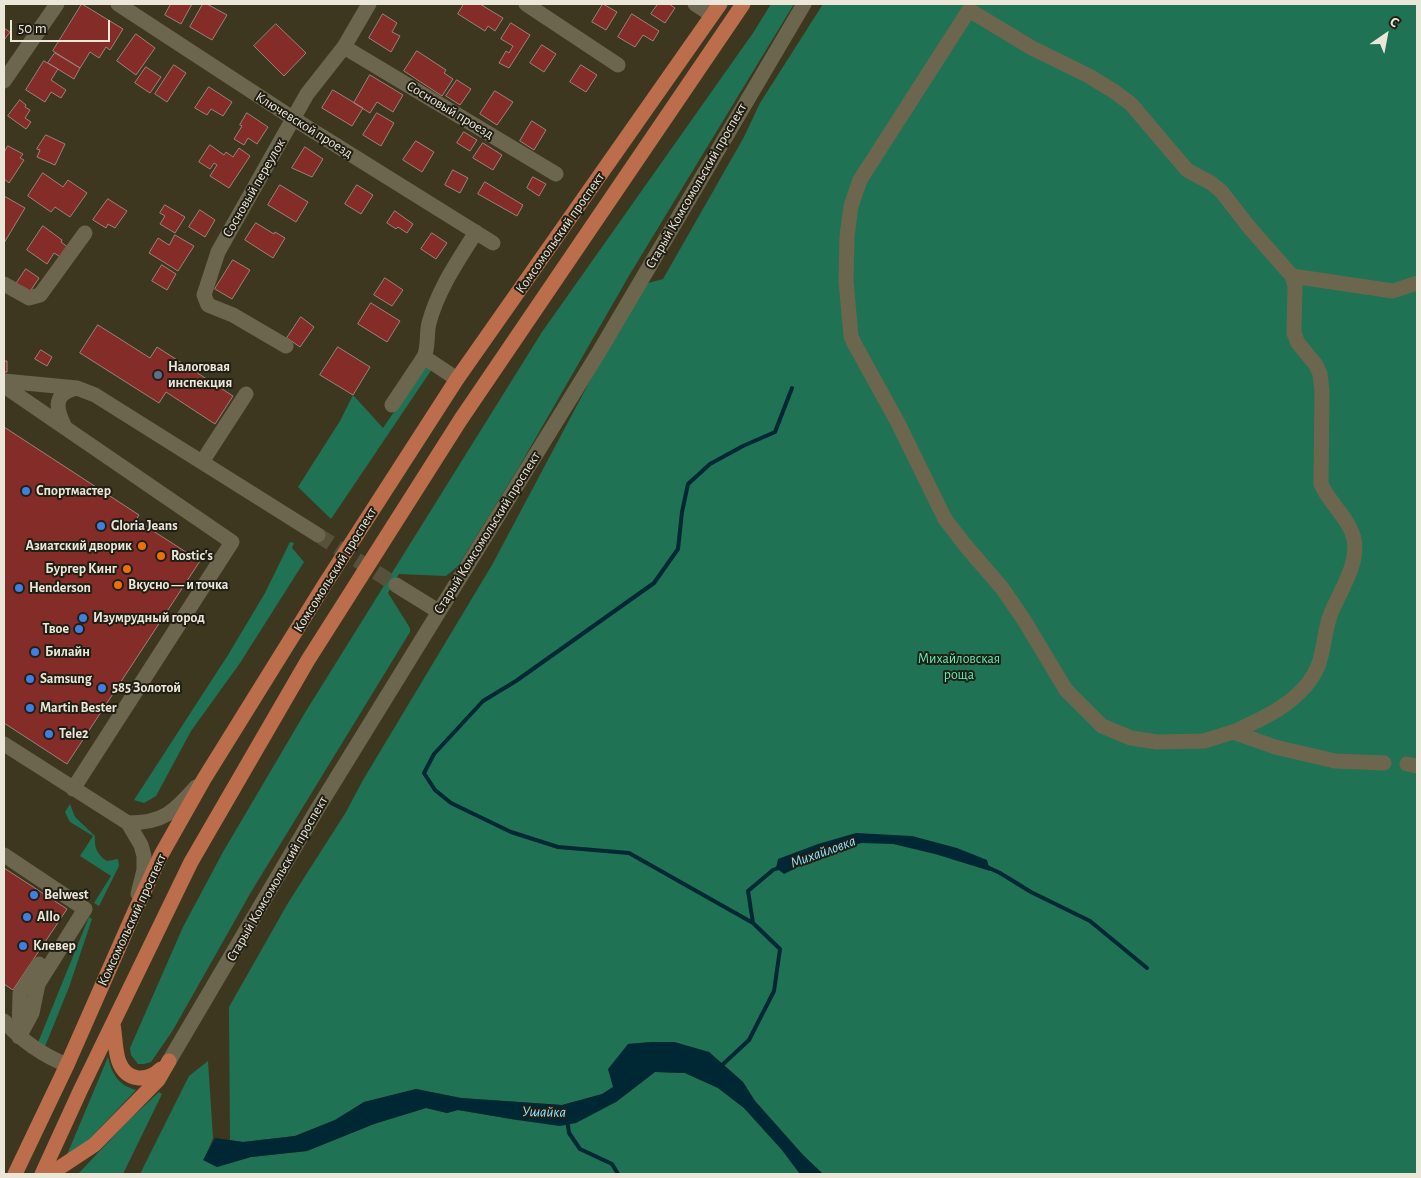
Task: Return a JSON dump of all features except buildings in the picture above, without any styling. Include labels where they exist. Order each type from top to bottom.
[{"type":"main road","name":"Комсомольский проспект","points":[[42,1174],[191,862],[308,660],[461,419],[743,4]]},
{"type":"main road","name":"Комсомольский проспект","points":[[15,1174],[67,1065],[161,855],[204,779],[457,379],[716,9]]},
{"type":"main road","points":[[113,1024],[119,1063],[126,1072],[135,1078],[143,1079],[150,1077],[169,1062]]},
{"type":"main road","points":[[50,1174],[94,1145],[158,1080],[169,1062]]},
{"type":"street","points":[[7,72],[57,4]]},
{"type":"street","name":"Ключевской проезд","points":[[118,4],[294,119],[493,243]]},
{"type":"street","name":"Сосновый переулок","points":[[286,346],[232,315],[208,305],[204,295],[218,252],[307,94],[344,47],[369,4]]},
{"type":"street","points":[[526,4],[618,65]]},
{"type":"street","points":[[695,4],[716,9]]},
{"type":"street","name":"Старый Комсомольский проспект","points":[[169,1062],[304,832],[438,611],[599,352],[804,4]]},
{"type":"street","points":[[971,7],[1032,48],[1089,76],[1131,104],[1187,170],[1211,183],[1221,191],[1249,227],[1292,276],[1295,286],[1294,333],[1298,343],[1316,365],[1320,374],[1322,391],[1321,484],[1351,531],[1354,541],[1352,565],[1326,623],[1318,664],[1312,677],[1297,695],[1254,723],[1233,732],[1204,741],[1157,742],[1131,738],[1102,726],[1066,690],[1019,612],[1002,588],[945,519],[898,423],[861,359],[851,336],[846,281],[851,206],[854,193],[860,180],[971,7]]},
{"type":"street","name":"Сосновый проезд","points":[[344,47],[556,174]]},
{"type":"street","points":[[392,405],[424,358],[427,351],[429,325],[441,290],[476,232]]},
{"type":"street","points":[[4,284],[29,298],[40,295],[85,233]]},
{"type":"street","points":[[1292,276],[1393,291],[1417,283]]},
{"type":"street","points":[[424,358],[457,379]]},
{"type":"street","points":[[4,381],[76,388],[95,395],[318,535]]},
{"type":"street","points":[[4,386],[64,425],[232,542],[73,789]]},
{"type":"street","points":[[64,425],[58,412],[58,403],[61,395],[66,390],[76,388]]},
{"type":"street","points":[[202,462],[246,394]]},
{"type":"street","points":[[396,585],[438,611]]},
{"type":"street","points":[[1233,732],[1275,747],[1335,761],[1384,762]]},
{"type":"street","points":[[4,744],[128,822],[141,823],[153,820],[175,810],[204,779]]},
{"type":"street","points":[[128,822],[141,845],[144,856],[144,870],[134,913]]},
{"type":"street","points":[[4,855],[76,904],[20,994],[18,1037]]},
{"type":"street","points":[[4,1021],[18,1037],[45,1056],[67,1065]]},
{"type":"green space","points":[[771,4],[794,4],[630,274],[519,467],[458,566],[446,576],[399,574],[388,593],[410,628],[410,632],[251,892],[173,1030],[151,1062],[138,1064],[131,1055],[130,1048],[183,927],[223,852],[306,711],[542,332],[753,33]]},
{"type":"green space","name":"Михайловская роща","points":[[823,4],[1417,4],[1417,1174],[823,1174],[803,1155],[755,1101],[743,1082],[709,1052],[674,1042],[628,1044],[613,1087],[603,1094],[562,1105],[461,1098],[416,1089],[364,1102],[335,1120],[295,1136],[243,1142],[230,1140],[229,1007],[288,903],[346,812],[363,780],[492,565],[641,285],[663,279],[744,137],[760,103]]},
{"type":"green space","points":[[426,365],[432,369],[331,519],[298,487],[340,421],[353,395],[383,428]]},
{"type":"green space","points":[[290,542],[294,543],[292,548],[304,562],[240,663],[191,731],[156,796],[144,803],[134,800],[228,655],[265,593]]},
{"type":"green space","points":[[70,804],[75,817],[95,836],[95,844],[101,856],[107,861],[118,859],[119,866],[99,906],[94,903],[111,876],[80,856],[93,836],[70,822],[65,812]]},
{"type":"green space","points":[[89,917],[92,919],[69,987],[44,1049],[37,1045]]},
{"type":"green space","points":[[108,1057],[112,1069],[120,1082],[136,1090],[61,1169]]},
{"type":"green space","points":[[208,1061],[213,1138],[204,1160],[217,1167],[251,1157],[307,1151],[374,1124],[426,1108],[447,1113],[458,1110],[517,1120],[616,1102],[655,1072],[685,1073],[718,1088],[744,1108],[782,1150],[800,1174],[140,1174],[189,1076]]},
{"type":"green space","points":[[159,1092],[162,1094],[123,1174],[78,1174],[128,1121]]},
{"type":"water","points":[[856,833],[912,836],[957,848],[987,860],[990,871],[935,854],[893,844],[861,843],[804,864],[784,874],[776,868],[778,859],[818,844]]},
{"type":"water","name":"Ушайка","points":[[674,1042],[709,1052],[743,1082],[755,1101],[803,1155],[823,1174],[800,1174],[782,1150],[744,1108],[718,1088],[685,1073],[655,1072],[616,1102],[576,1123],[560,1126],[458,1110],[447,1113],[426,1108],[374,1124],[307,1151],[251,1157],[217,1167],[203,1160],[215,1138],[243,1142],[295,1136],[335,1120],[364,1102],[416,1089],[461,1098],[562,1105],[602,1094],[613,1087],[608,1069],[628,1044]]},
{"type":"waterway","points":[[753,923],[629,853],[558,847],[511,832],[451,803],[435,790],[424,773],[434,754],[483,701],[516,681],[654,583],[678,549],[682,512],[688,484],[710,464],[743,446],[775,432],[792,388]]},
{"type":"waterway","name":"Михайловка","points":[[985,866],[1031,892],[1090,921],[1147,968]]},
{"type":"waterway","name":"Михайловка","points":[[720,1067],[749,1040],[774,991],[780,949],[753,923],[748,891],[773,870],[781,867]]},
{"type":"waterway","name":"Ушайка","points":[[567,1119],[569,1133],[580,1149],[612,1164],[618,1174]]},
{"type":"tunnel","points":[[318,535],[396,585]]},
{"type":"place","name":"Налоговая инспекция","points":[[158,375]]},
{"type":"place","name":"Спортмастер","points":[[26,491]]},
{"type":"place","name":"Gloria Jeans","points":[[101,526]]},
{"type":"place","name":"Азиатский дворик","points":[[142,546]]},
{"type":"place","name":"Rostic's","points":[[161,556]]},
{"type":"place","name":"Бургер Кинг","points":[[127,569]]},
{"type":"place","name":"Вкусно — и точка","points":[[118,585]]},
{"type":"place","name":"Henderson","points":[[19,588]]},
{"type":"place","name":"Изумрудный город","points":[[83,618]]},
{"type":"place","name":"Твое","points":[[79,629]]},
{"type":"place","name":"Билайн","points":[[35,652]]},
{"type":"place","name":"Samsung","points":[[30,679]]},
{"type":"place","name":"585 Золотой","points":[[102,688]]},
{"type":"place","name":"Martin Bester","points":[[30,708]]},
{"type":"place","name":"Tele2","points":[[49,734]]},
{"type":"place","name":"Belwest","points":[[34,895]]},
{"type":"place","name":"Allo","points":[[27,917]]},
{"type":"place","name":"Клевер","points":[[23,946]]}]
